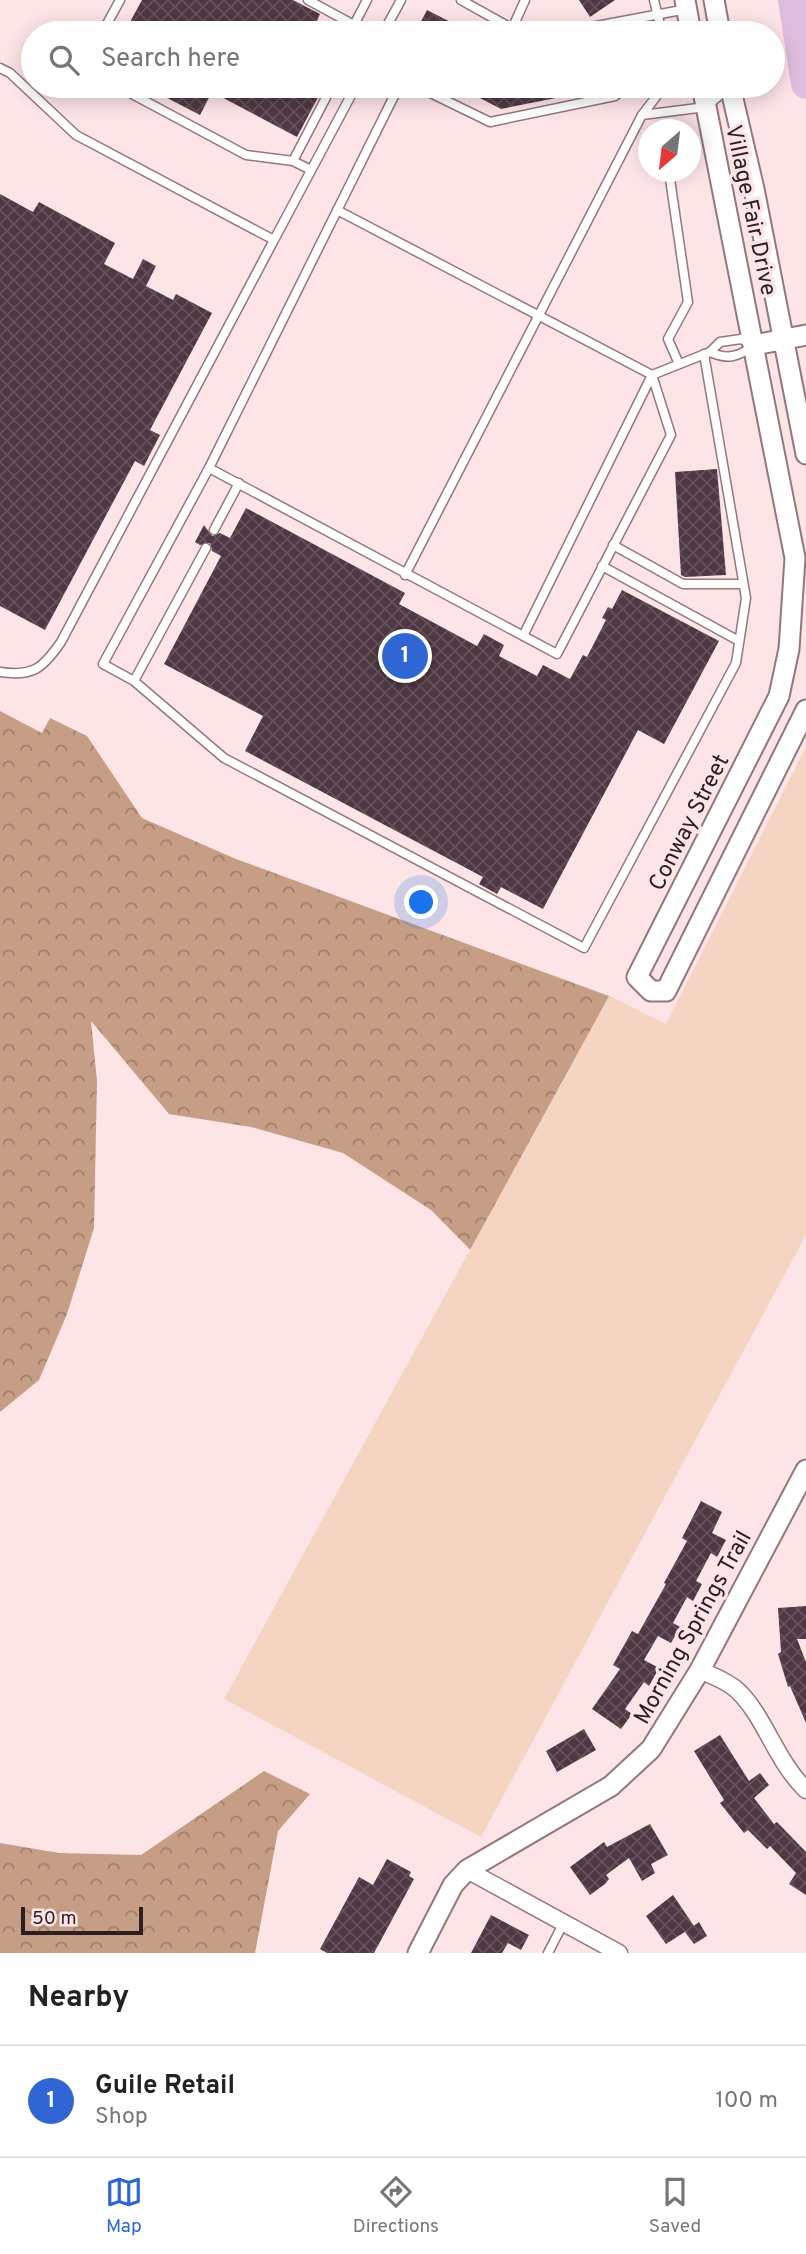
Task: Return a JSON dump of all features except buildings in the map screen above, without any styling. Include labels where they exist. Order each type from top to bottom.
[{"type":"street","points":[[714,0],[718,21]]},
{"type":"street","name":"Village Fair Drive","points":[[704,98],[754,345]]},
{"type":"street","name":"Village Fair Drive","points":[[734,98],[783,340]]},
{"type":"street","points":[[754,345],[806,335]]},
{"type":"street","points":[[783,340],[806,454]]},
{"type":"street","name":"Conway Street","points":[[754,345],[795,558],[789,649],[779,696],[637,977],[651,991],[666,991],[806,710]]},
{"type":"street","name":"Morning Springs Trail","points":[[418,1953],[453,1885],[467,1870],[611,1786],[651,1749],[700,1670],[806,1470]]},
{"type":"street","points":[[700,1670],[736,1690],[748,1703],[777,1755],[806,1790]]},
{"type":"street","points":[[467,1870],[619,1953]]},
{"type":"lane","points":[[109,21],[121,0]]},
{"type":"lane","points":[[308,0],[342,21]]},
{"type":"lane","points":[[358,21],[367,0]]},
{"type":"lane","points":[[390,21],[401,0]]},
{"type":"lane","points":[[461,0],[498,21]]},
{"type":"lane","points":[[516,21],[525,0]]},
{"type":"lane","points":[[654,0],[659,21]]},
{"type":"lane","points":[[623,21],[686,4]]},
{"type":"lane","points":[[0,68],[21,83]]},
{"type":"lane","points":[[37,98],[76,135],[274,240]]},
{"type":"lane","points":[[139,98],[246,155],[293,161],[311,170]]},
{"type":"lane","points":[[293,161],[326,98]]},
{"type":"lane","points":[[0,672],[16,674],[45,666],[61,642],[350,98]]},
{"type":"lane","points":[[392,98],[209,468],[103,664],[134,681],[224,758],[584,948],[736,663],[746,598],[707,353]]},
{"type":"lane","points":[[441,98],[490,122],[605,98]]},
{"type":"lane","points":[[405,575],[642,116],[655,98]]},
{"type":"lane","points":[[642,116],[706,107],[717,98]]},
{"type":"lane","points":[[670,182],[688,302],[668,339],[679,364]]},
{"type":"lane","points":[[209,468],[557,654],[671,435],[652,375],[337,210]]},
{"type":"lane","points":[[523,636],[652,375],[707,353],[720,342],[741,339],[754,345],[743,354],[724,358],[707,353]]},
{"type":"lane","points":[[214,530],[239,483]]},
{"type":"lane","points":[[613,545],[683,584],[743,584]]},
{"type":"lane","points":[[134,681],[206,548]]},
{"type":"lane","points":[[602,566],[739,642]]},
{"type":"lane","points":[[548,1953],[564,1922]]},
{"type":"green space","points":[[0,711],[42,733],[50,718],[87,736],[142,818],[236,859],[609,996],[666,1025],[514,1294],[431,1210],[343,1153],[251,1127],[169,1114],[91,1021],[97,1081],[94,1228],[67,1314],[39,1380],[0,1412]]},
{"type":"green space","points":[[264,1771],[310,1794],[278,1831],[255,1953],[0,1953],[0,1843],[59,1853],[141,1855]]},
{"type":"shaded area","points":[[806,747],[806,1235],[481,1837],[224,1699],[609,996],[666,1024]]},
{"type":"waterway","points":[[793,0],[806,84]]},
{"type":"place","name":"Guile Retail","points":[[405,656]]}]
